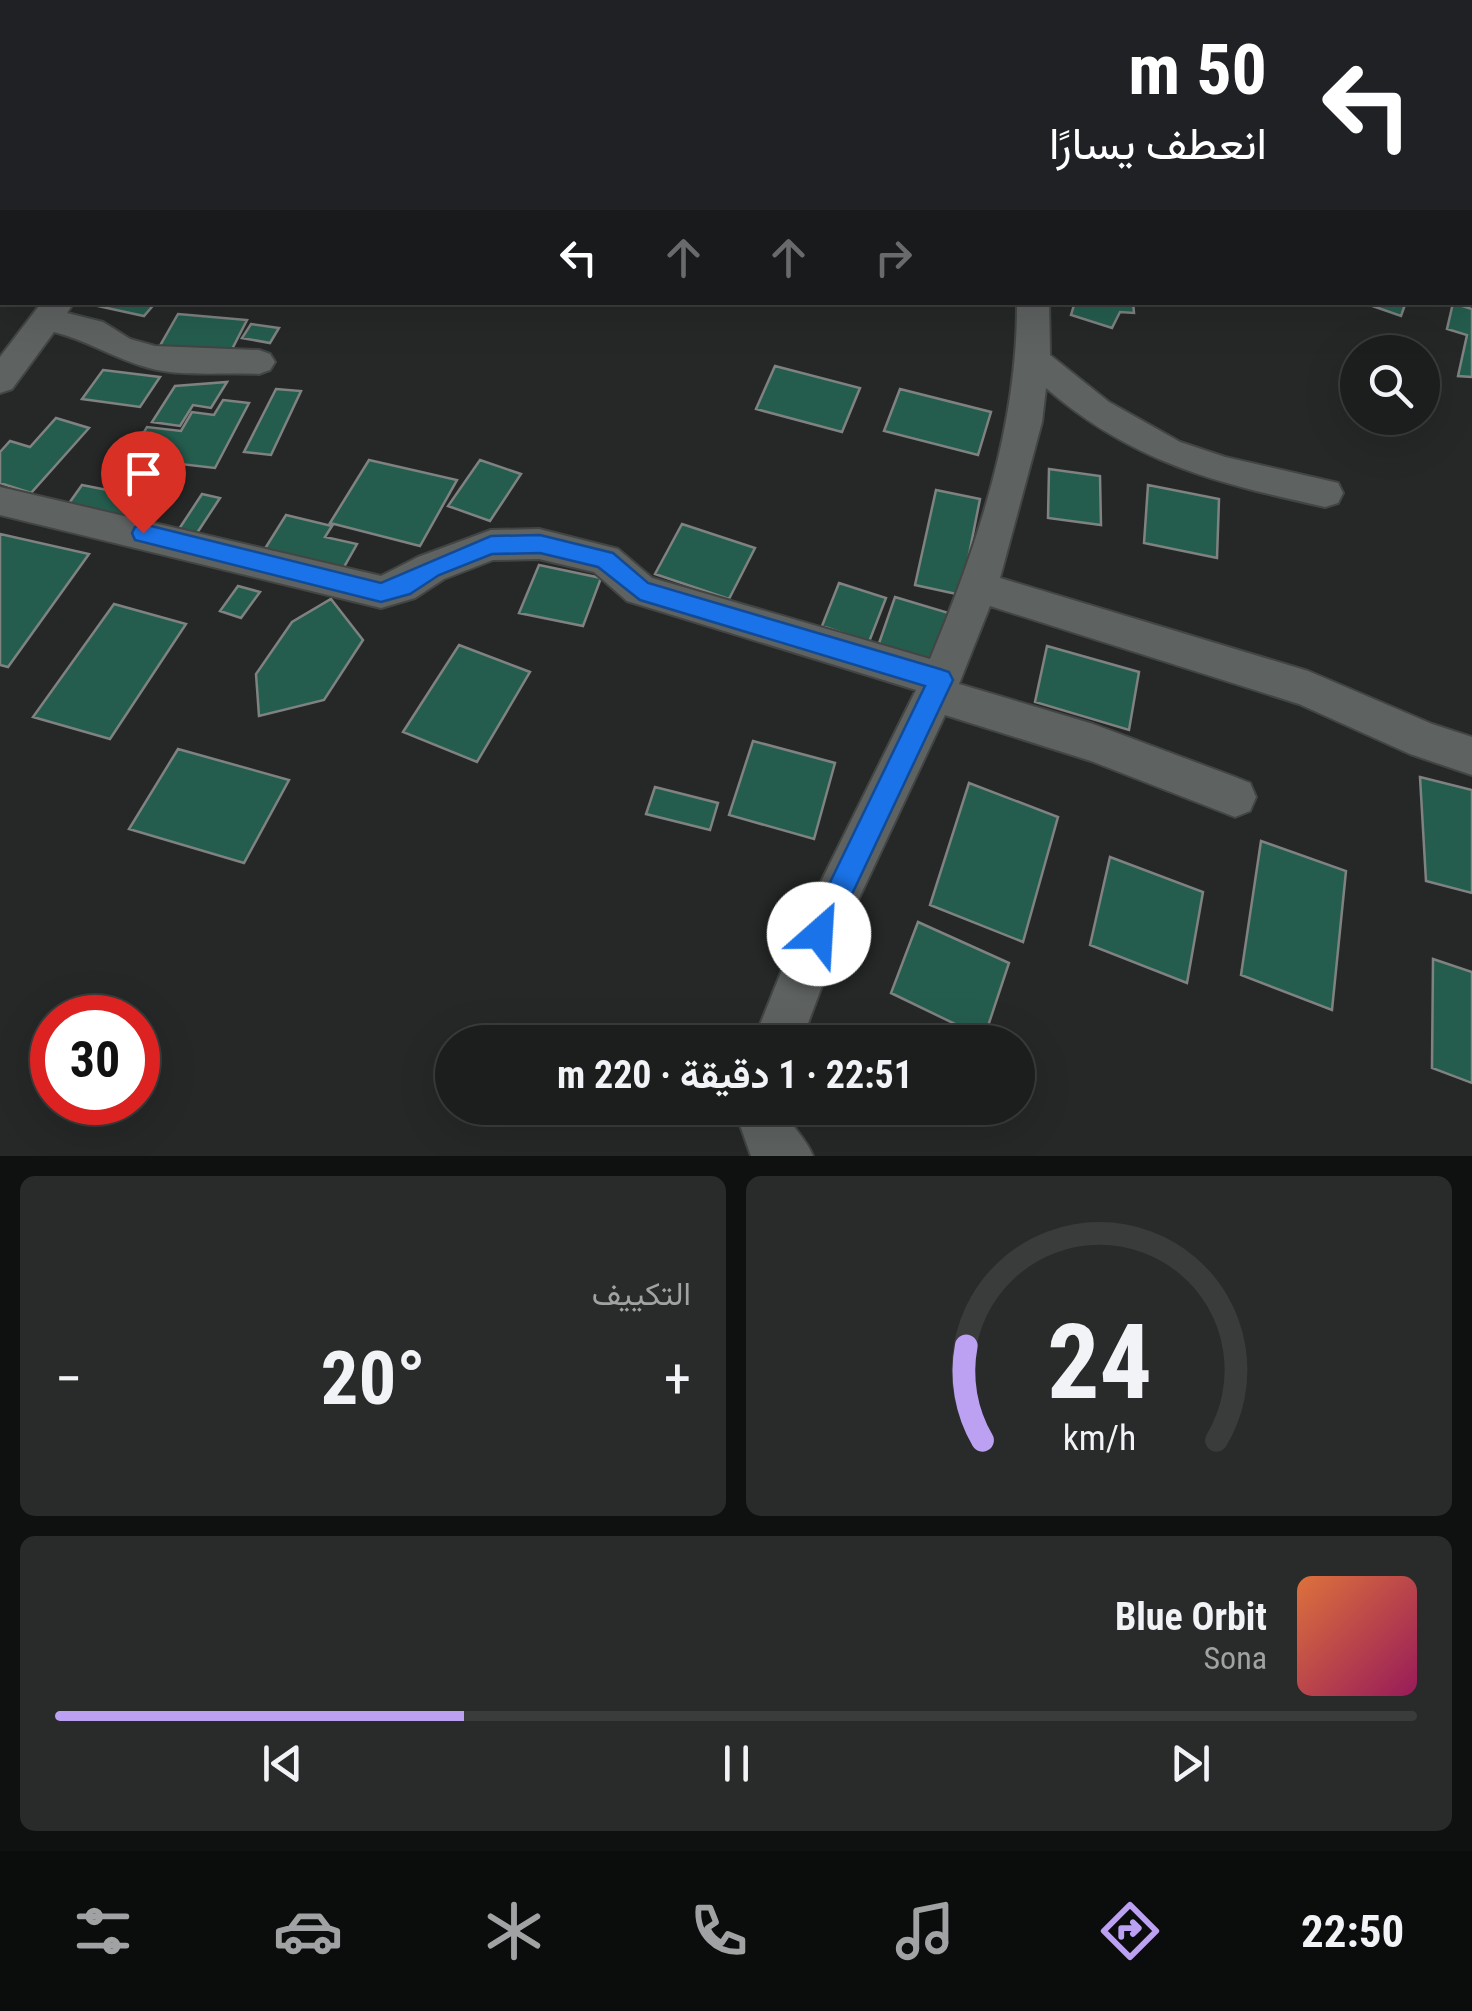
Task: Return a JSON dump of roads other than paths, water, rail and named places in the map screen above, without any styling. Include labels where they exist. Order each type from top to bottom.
[{"type":"street","points":[[784,1025],[819,934],[937,687],[979,587],[1024,422],[1034,359],[1033,305]]},
{"type":"street","points":[[0,380],[53,311],[119,347],[154,358],[259,362]]},
{"type":"street","points":[[1034,359],[1119,426],[1170,452],[1230,471],[1325,493]]},
{"type":"street","points":[[0,501],[215,549],[381,592],[402,587],[432,568],[491,545],[540,544],[605,560],[640,590],[937,687],[1235,797]]},
{"type":"street","points":[[979,587],[1308,689],[1425,741],[1472,756]]},
{"type":"street","points":[[765,1125],[768,1138],[788,1156]]}]
